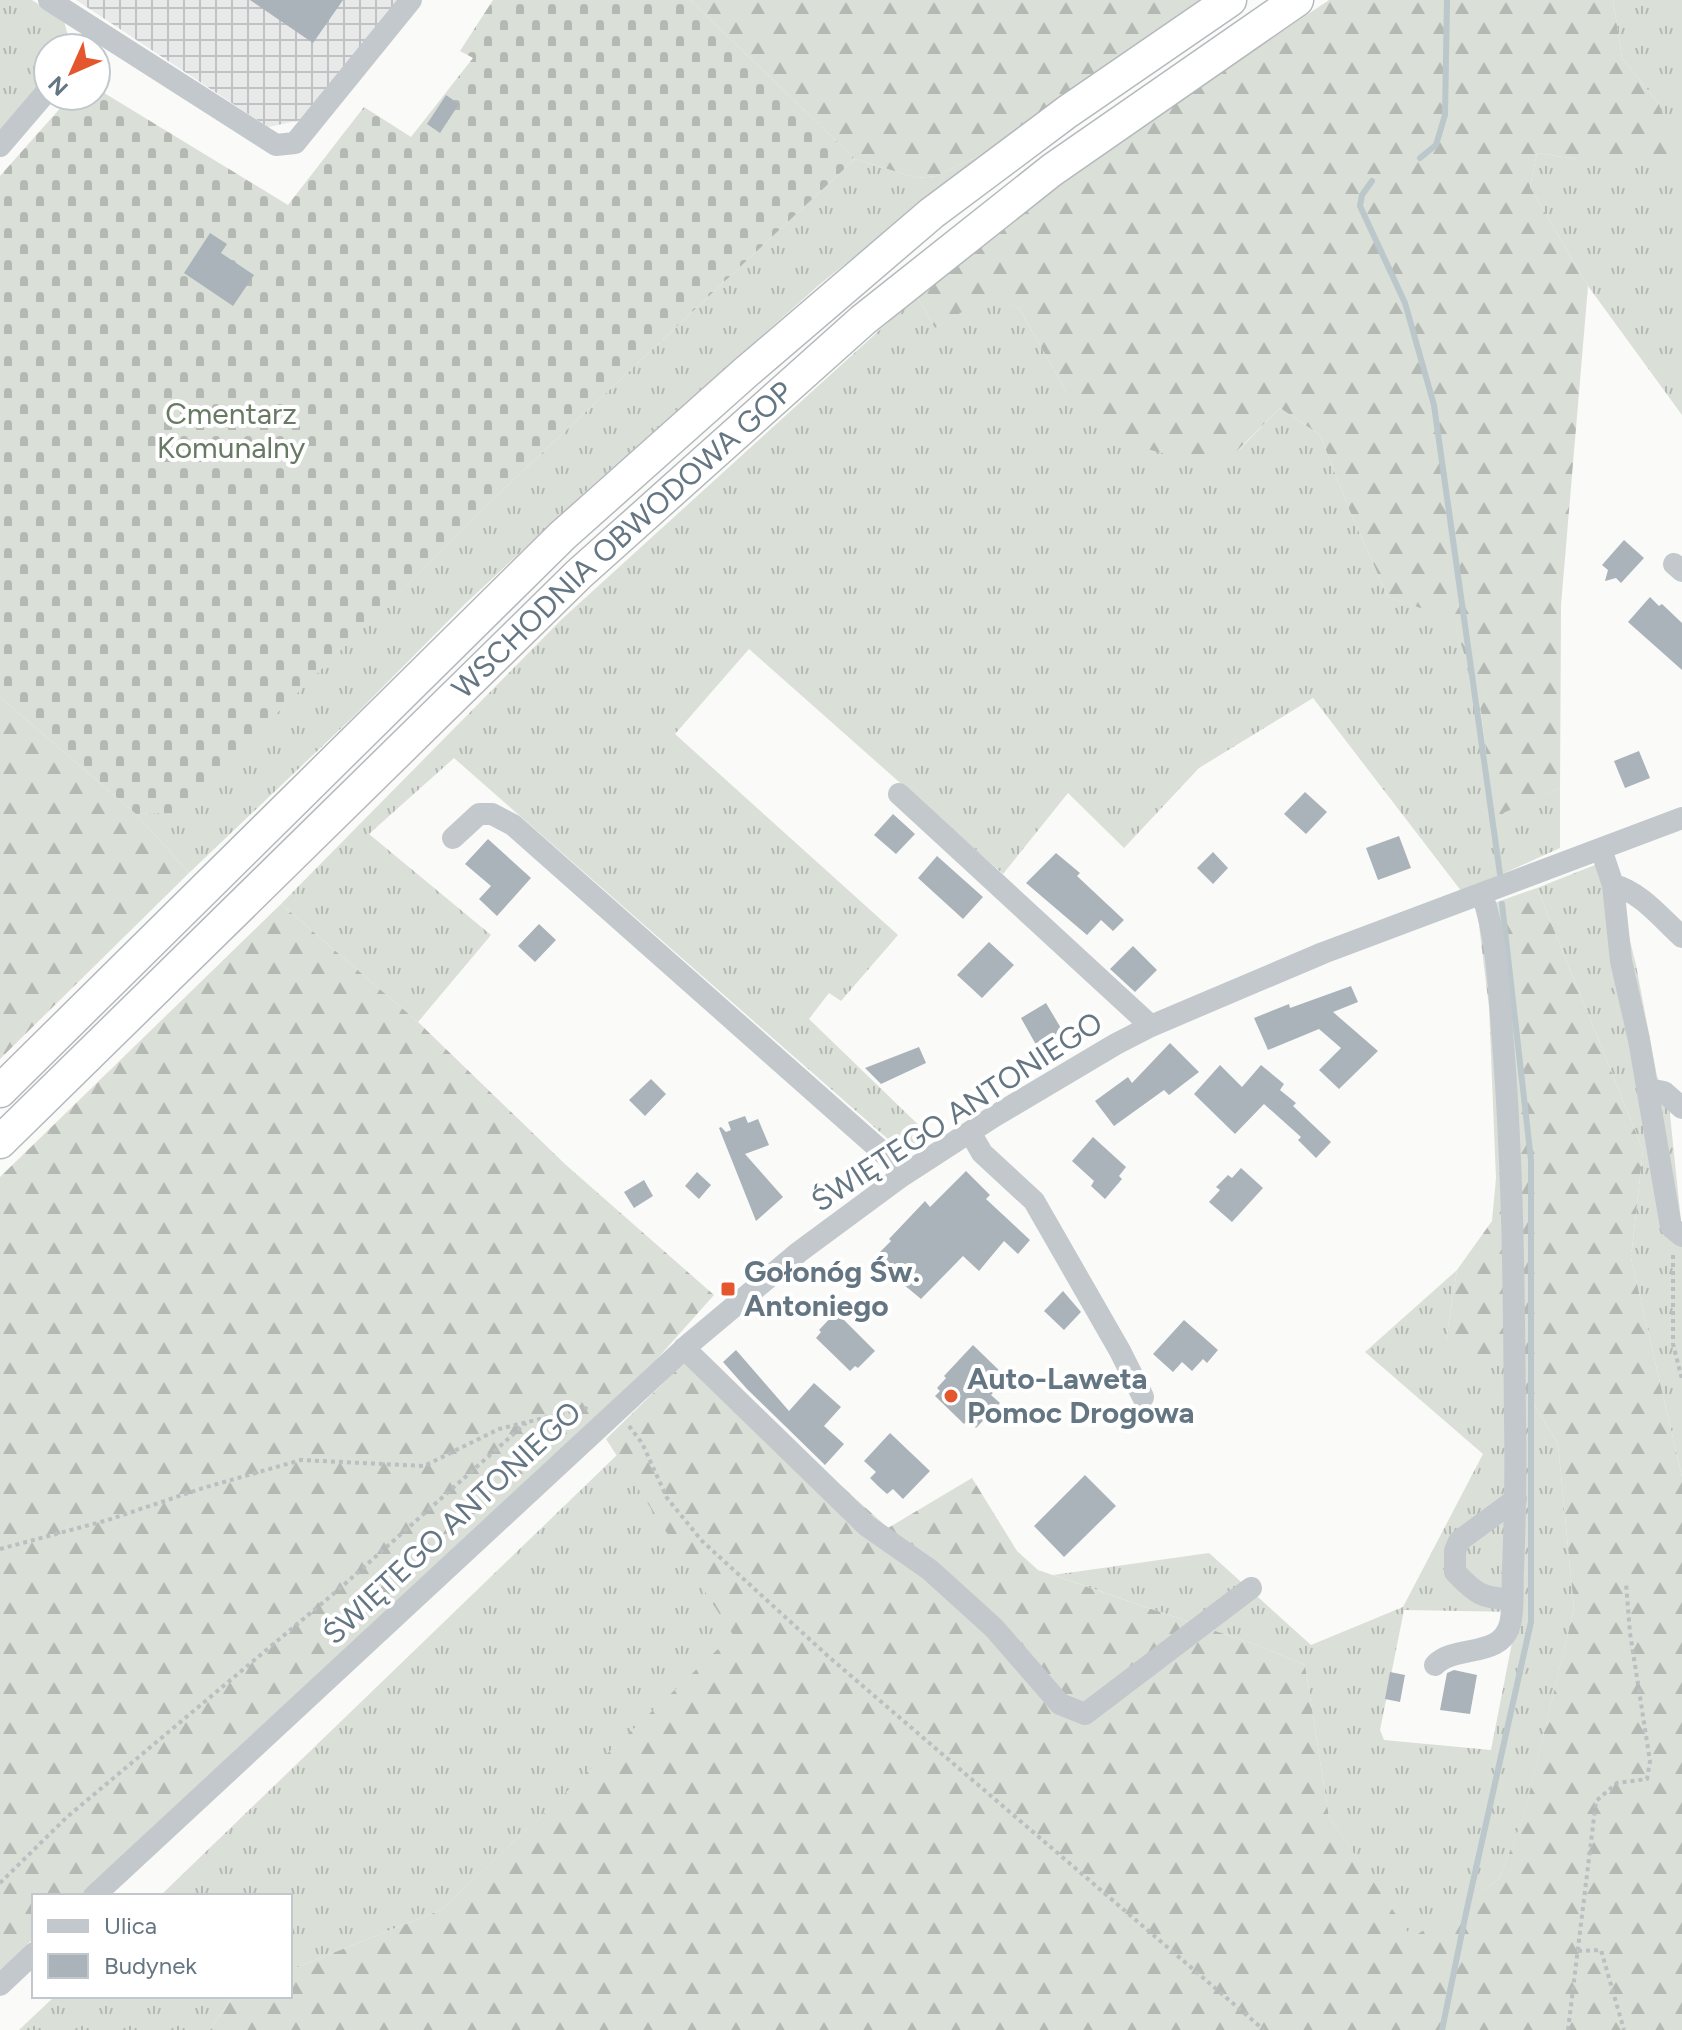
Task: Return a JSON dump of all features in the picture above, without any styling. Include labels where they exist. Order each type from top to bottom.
[{"type":"highway","name":"WSCHODNIA OBWODOWA GOP","points":[[0,1091],[562,536],[745,373],[932,213],[1067,112],[1230,0]]},
{"type":"highway","name":"WSCHODNIA OBWODOWA GOP","points":[[0,1142],[579,574],[851,331],[1052,170],[1297,0]]},
{"type":"street","points":[[49,0],[83,32]]},
{"type":"street","points":[[112,52],[276,145],[295,143],[411,0]]},
{"type":"street","points":[[0,146],[32,109]]},
{"type":"street","points":[[899,794],[1151,1026]]},
{"type":"street","points":[[453,838],[479,814],[492,814],[513,825],[888,1157],[902,1176]]},
{"type":"street","name":"ŚWIĘTEGO ANTONIEGO","points":[[96,1894],[684,1348],[799,1252],[902,1176],[1116,1044],[1151,1026],[1323,953],[1682,818]]},
{"type":"street","points":[[1601,849],[1613,885],[1621,961],[1676,1232]]},
{"type":"street","points":[[1613,885],[1643,901],[1682,937]]},
{"type":"street","points":[[1435,1665],[1441,1659],[1490,1648],[1502,1639],[1510,1626],[1512,1599],[1516,1499],[1512,1201],[1508,1115],[1489,913],[1482,894]]},
{"type":"street","points":[[1648,1089],[1664,1092],[1682,1108]]},
{"type":"street","points":[[970,1132],[982,1153],[1034,1201],[1143,1397]]},
{"type":"street","points":[[684,1348],[867,1526],[930,1570],[994,1628],[1060,1704],[1085,1714],[1251,1588]]},
{"type":"street","points":[[1512,1599],[1488,1599],[1472,1590],[1455,1572],[1455,1551],[1459,1541],[1516,1499]]},
{"type":"street","points":[[0,1985],[32,1955]]},
{"type":"path","points":[[1676,1232],[1673,1344],[1682,1379]]},
{"type":"path","points":[[0,1549],[108,1520],[301,1460],[424,1466],[499,1429],[585,1408],[614,1414],[642,1443],[667,1498],[702,1541],[829,1657],[1264,2030]]},
{"type":"path","points":[[0,1883],[67,1817],[338,1590],[526,1423]]},
{"type":"path","points":[[1568,2030],[1596,1801],[1617,1783],[1647,1779],[1650,1761],[1630,1633],[1626,1583]]},
{"type":"path","points":[[1578,1951],[1601,1950],[1624,2030]]},
{"type":"shaded area","points":[[76,0],[398,0],[302,120],[268,127]]},
{"type":"green space","points":[[0,0],[32,0],[64,21],[67,32],[32,32],[32,92],[0,129]]},
{"type":"green space","name":"Cmentarz Komunalny","points":[[493,0],[690,0],[855,159],[511,482],[176,813],[136,814],[0,697],[0,176],[57,112],[112,112],[112,98],[288,205],[364,107],[411,137],[473,58],[460,51]]},
{"type":"green space","points":[[690,0],[1200,0],[981,155],[936,176],[917,178],[855,159]]},
{"type":"green space","points":[[1329,0],[1613,0],[1622,58],[1659,104],[1676,157],[1577,159],[1537,153],[1530,187],[1588,286],[1561,605],[1560,788],[1494,817],[1480,703],[1453,619],[1388,597],[1320,435],[1280,408],[1238,450],[1208,465],[1143,448],[1067,393],[1019,308],[989,296],[935,328],[917,296],[1092,160]]},
{"type":"green space","points":[[1613,0],[1682,0],[1682,415],[1588,286],[1530,187],[1537,153],[1577,159],[1659,104],[1622,58]]},
{"type":"green space","points":[[981,155],[819,285],[586,491],[466,603],[354,716],[189,873],[136,814],[176,812],[511,482],[855,159],[917,178],[936,176]]},
{"type":"green space","points":[[989,295],[1019,308],[1067,393],[1239,450],[1280,408],[1320,435],[1388,597],[1453,618],[1480,703],[1494,816],[1560,788],[1560,848],[1462,892],[1313,698],[1199,768],[1124,848],[1068,793],[1003,874],[749,649],[675,734],[898,935],[841,1001],[829,993],[809,1019],[932,1138],[905,1154],[454,758],[369,834],[491,935],[418,1022],[281,904],[562,619],[917,296],[935,328]]},
{"type":"green space","points":[[0,697],[136,814],[189,873],[0,1059]]},
{"type":"green space","points":[[1610,859],[1636,965],[1657,1076],[1669,1105],[1682,1231],[1682,1477],[1631,1258],[1643,1150],[1537,888]]},
{"type":"green space","points":[[1537,888],[1643,1150],[1631,1258],[1682,1477],[1682,2030],[210,2030],[232,1998],[292,1998],[292,1969],[441,1910],[733,1635],[606,1439],[694,1353],[888,1528],[972,1478],[1017,1551],[1038,1570],[1265,1648],[1305,1665],[1329,1817],[1412,1938],[1499,1879],[1524,1815],[1574,1609],[1558,1444],[1510,1365],[1472,1367],[1446,1341],[1457,1270],[1492,1221],[1496,1178],[1489,1007],[1477,909]]},
{"type":"green space","points":[[281,904],[418,1022],[566,1165],[714,1295],[656,1360],[82,1894],[32,1894],[32,1940],[0,1970],[0,1177]]},
{"type":"green space","points":[[1457,1270],[1446,1341],[1510,1365],[1558,1444],[1574,1609],[1524,1816],[1499,1879],[1412,1939],[1329,1817],[1305,1665],[1265,1648],[1053,1575],[1209,1553],[1311,1645],[1403,1607],[1483,1454],[1365,1352]],"holes":[[[1404,1610],[1518,1612],[1491,1750],[1384,1740],[1380,1730]]]},
{"type":"green space","points":[[617,1455],[734,1635],[441,1910],[292,1969],[292,1894],[162,1894]]},
{"type":"green space","points":[[53,1998],[232,1998],[210,2030],[19,2030]]},
{"type":"building","points":[[250,0],[343,0],[313,43]]},
{"type":"building","points":[[446,95],[459,104],[440,133],[427,124]]},
{"type":"building","points":[[210,233],[227,244],[221,253],[254,275],[233,306],[184,273]]},
{"type":"building","points":[[1624,540],[1644,558],[1621,583],[1616,578],[1605,581],[1608,570],[1602,565]]},
{"type":"building","points":[[1650,597],[1682,623],[1682,670],[1628,622]]},
{"type":"building","points":[[1639,751],[1650,778],[1625,788],[1614,761]]},
{"type":"building","points":[[1305,792],[1327,812],[1306,834],[1284,814]]},
{"type":"building","points":[[893,814],[915,834],[896,854],[874,835]]},
{"type":"building","points":[[1399,836],[1411,868],[1378,880],[1366,848]]},
{"type":"building","points":[[488,839],[531,878],[497,916],[479,899],[491,886],[465,864]]},
{"type":"building","points":[[1213,852],[1228,868],[1213,884],[1197,868]]},
{"type":"building","points":[[1056,853],[1080,873],[1077,876],[1124,920],[1113,931],[1101,920],[1087,935],[1026,883]]},
{"type":"building","points":[[937,856],[983,897],[963,919],[918,878]]},
{"type":"building","points":[[539,924],[556,940],[535,962],[518,946]]},
{"type":"building","points":[[989,942],[1014,965],[982,998],[957,975]]},
{"type":"building","points":[[1133,946],[1157,970],[1135,992],[1110,969]]},
{"type":"building","points":[[1351,986],[1358,1002],[1333,1012],[1378,1051],[1339,1089],[1319,1070],[1341,1048],[1319,1029],[1268,1050],[1254,1018]]},
{"type":"building","points":[[1046,1003],[1065,1035],[1039,1050],[1021,1018]]},
{"type":"building","points":[[1170,1043],[1199,1072],[1169,1095],[1164,1090],[1114,1126],[1095,1101],[1128,1077],[1132,1083]]},
{"type":"building","points":[[919,1047],[926,1063],[881,1084],[865,1068]]},
{"type":"building","points":[[1220,1065],[1242,1087],[1261,1065],[1284,1084],[1280,1090],[1331,1142],[1316,1158],[1298,1140],[1301,1137],[1264,1104],[1235,1134],[1194,1094]]},
{"type":"building","points":[[651,1079],[666,1094],[645,1116],[629,1100]]},
{"type":"building","points":[[745,1116],[748,1123],[758,1119],[769,1145],[745,1154],[783,1197],[756,1221],[719,1128],[726,1132],[731,1130],[728,1122]]},
{"type":"building","points":[[1093,1137],[1126,1167],[1119,1176],[1122,1179],[1105,1199],[1091,1186],[1094,1181],[1072,1161]]},
{"type":"building","points":[[1241,1168],[1263,1188],[1232,1222],[1209,1202],[1220,1190],[1216,1187],[1228,1175],[1232,1178]]},
{"type":"building","points":[[966,1171],[990,1195],[986,1199],[1030,1240],[1018,1254],[1004,1241],[979,1271],[963,1256],[921,1299],[873,1259],[925,1201],[930,1207]]},
{"type":"building","points":[[697,1172],[711,1185],[699,1199],[685,1186]]},
{"type":"building","points":[[644,1180],[653,1196],[634,1208],[624,1192]]},
{"type":"building","points":[[1063,1291],[1081,1312],[1064,1330],[1044,1311]]},
{"type":"building","points":[[836,1312],[875,1351],[858,1368],[855,1366],[850,1371],[816,1338],[821,1332],[819,1330]]},
{"type":"building","points":[[1184,1320],[1218,1350],[1207,1363],[1203,1359],[1192,1371],[1182,1362],[1173,1372],[1153,1354]]},
{"type":"building","points":[[973,1345],[1007,1378],[991,1395],[1000,1403],[976,1428],[968,1420],[964,1424],[935,1396],[940,1391],[937,1388],[946,1378],[944,1376]]},
{"type":"building","points":[[736,1350],[789,1411],[814,1383],[841,1407],[824,1426],[844,1444],[825,1465],[723,1362]]},
{"type":"building","points":[[890,1433],[930,1471],[903,1499],[893,1489],[887,1494],[878,1486],[870,1478],[876,1472],[864,1461]]},
{"type":"building","points":[[1085,1475],[1116,1506],[1064,1557],[1034,1526]]},
{"type":"building","points":[[1454,1670],[1477,1675],[1470,1714],[1440,1710],[1447,1673]]},
{"type":"building","points":[[1390,1672],[1405,1675],[1400,1702],[1385,1699]]},
{"type":"waterway","points":[[1420,158],[1436,145],[1445,115],[1447,0]]},
{"type":"waterway","points":[[1372,181],[1362,195],[1360,206],[1405,303],[1434,405],[1500,874]]},
{"type":"waterway","points":[[1442,2030],[1531,1622],[1531,1160],[1502,904]]},
{"type":"place","name":"Gołonóg Św. Antoniego","points":[[728,1289]]},
{"type":"place","name":"Auto-Laweta Pomoc Drogowa","points":[[951,1396]]}]
